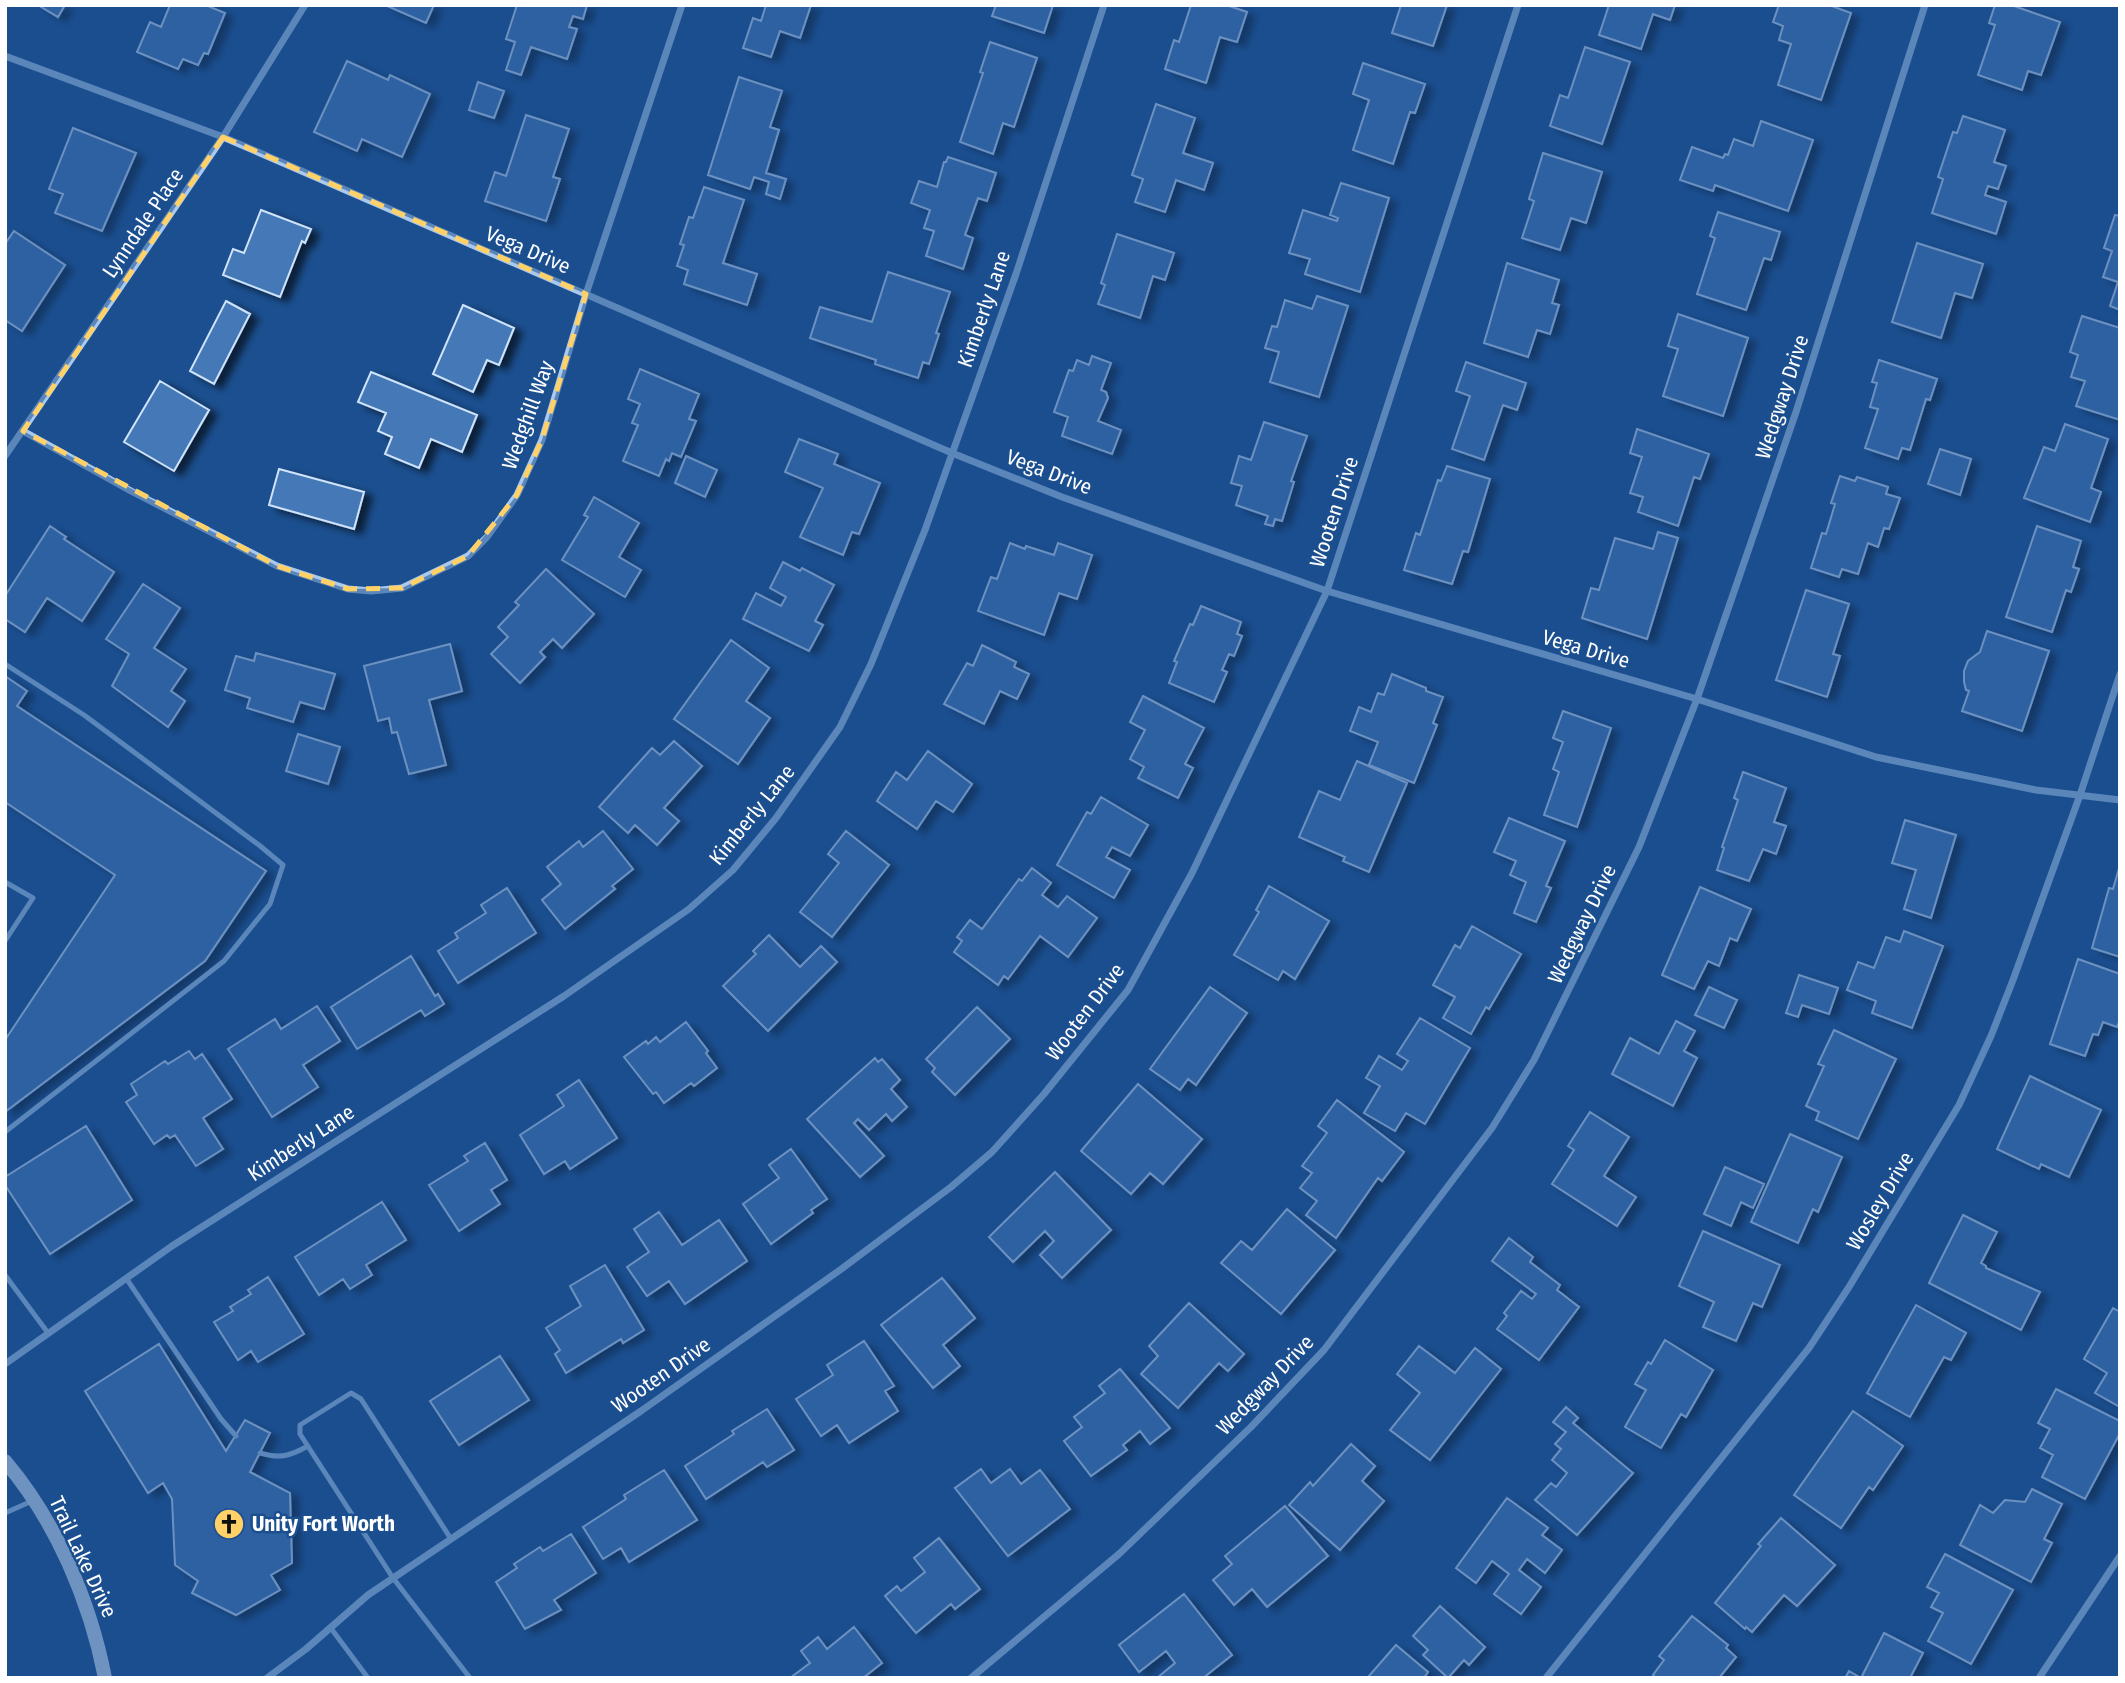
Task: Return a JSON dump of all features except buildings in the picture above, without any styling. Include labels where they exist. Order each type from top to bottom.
[{"type":"street","name":"Lynndale Place","points":[[5,456],[223,136],[305,5]]},
{"type":"street","name":"Wedghill Way","points":[[23,431],[131,491],[277,566],[348,589],[371,591],[402,588],[468,556],[488,537],[517,495],[542,440],[586,294],[682,5]]},
{"type":"street","name":"Kimberly Lane","points":[[5,1364],[172,1246],[564,996],[689,909],[733,870],[776,818],[840,727],[872,664],[925,530],[1016,274],[1104,5]]},
{"type":"street","name":"Wooten Drive","points":[[267,1678],[306,1649],[368,1595],[641,1411],[840,1270],[951,1186],[992,1152],[1044,1094],[1128,990],[1192,873],[1327,591],[1518,5]]},
{"type":"street","name":"Wedgway Drive","points":[[971,1678],[1119,1554],[1269,1408],[1324,1350],[1492,1128],[1534,1060],[1639,846],[1697,699],[1796,412],[1925,5]]},
{"type":"street","name":"Vega Drive","points":[[5,56],[223,136],[952,453],[1062,497],[1327,591],[1697,699],[1876,757],[2036,789],[2120,800]]},
{"type":"street","name":"Wosley Drive","points":[[1546,1678],[1809,1348],[1959,1105],[1992,1036],[2080,795],[2120,674]]},
{"type":"street","name":"Trail Lake Drive","points":[[5,1461],[35,1500],[78,1585],[99,1643],[105,1678]]},
{"type":"street","points":[[2039,1678],[2120,1556]]},
{"type":"lane","points":[[5,664],[84,715],[283,865],[270,904],[224,961],[5,1132]]},
{"type":"lane","points":[[5,882],[33,898],[5,941]]},
{"type":"lane","points":[[5,1275],[48,1333]]},
{"type":"lane","points":[[126,1278],[221,1419],[236,1436]]},
{"type":"lane","points":[[451,1539],[361,1399],[351,1393],[300,1425],[300,1434],[393,1578],[470,1678]]},
{"type":"lane","points":[[260,1453],[275,1458],[289,1457],[308,1446]]},
{"type":"lane","points":[[5,1513],[35,1500]]},
{"type":"lane","points":[[330,1627],[368,1678]]},
{"type":"highlighted area","points":[[223,137],[586,294],[542,440],[517,495],[468,556],[402,588],[348,589],[277,566],[23,431]]},
{"type":"place","name":"Unity Fort Worth","points":[[229,1524]]}]
